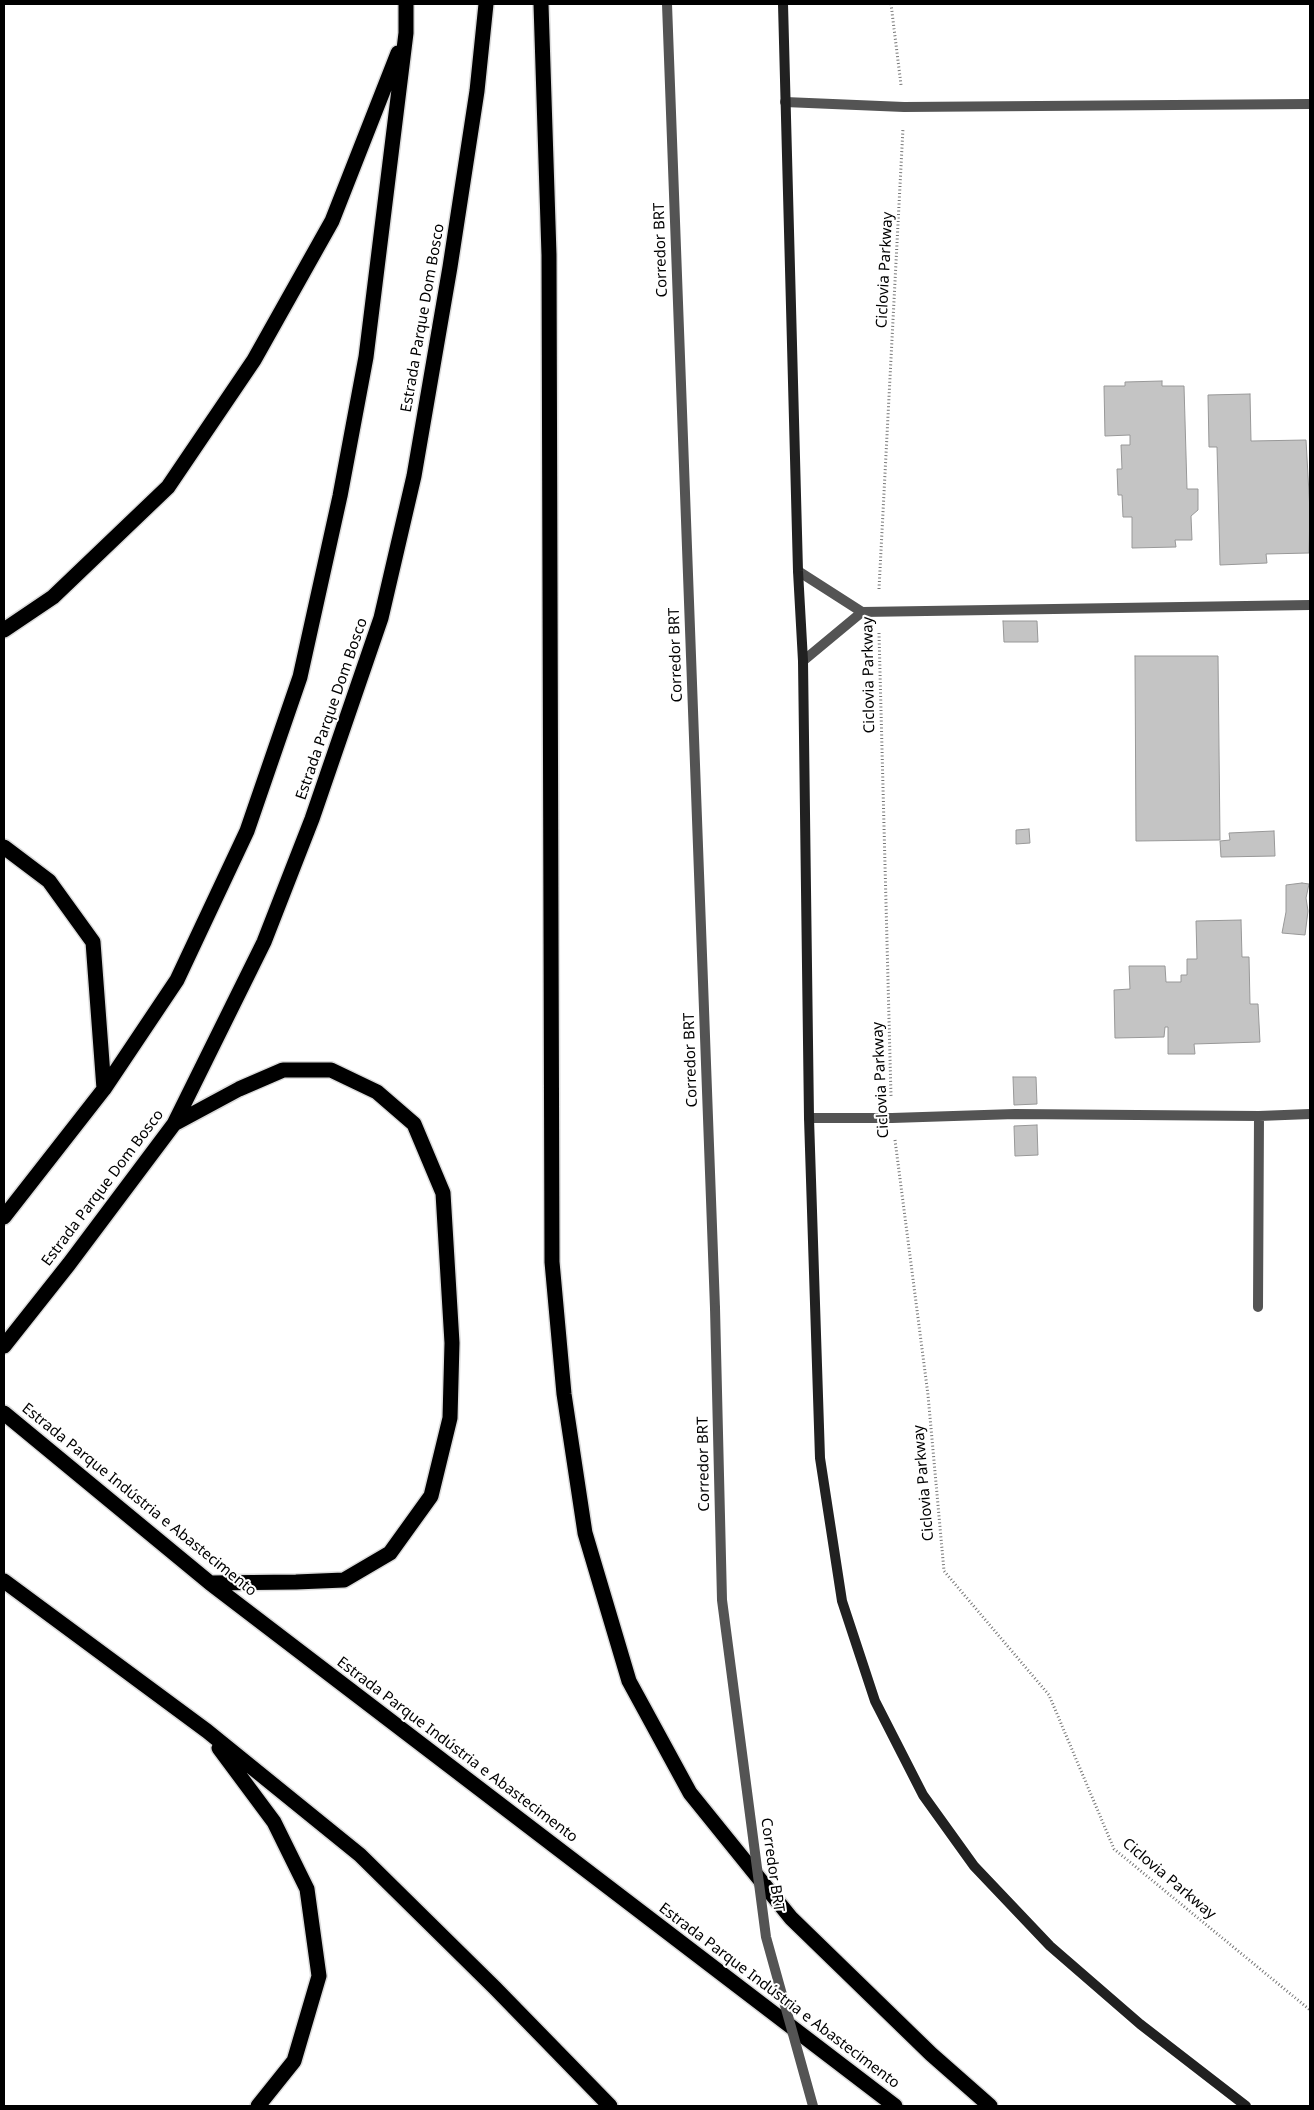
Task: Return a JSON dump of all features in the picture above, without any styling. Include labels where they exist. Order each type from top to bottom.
[{"type":"highway","points":[[4,1217],[104,1089],[176,980],[248,831],[300,676],[340,496],[366,357],[406,33],[406,4]]},
{"type":"highway","name":"Estrada Parque Dom Bosco","points":[[4,1346],[69,1264],[174,1124],[264,942],[312,820],[381,618],[414,476],[450,267],[477,91],[486,4]]},
{"type":"highway","points":[[542,4],[549,255],[552,1262],[564,1394],[585,1533],[629,1681],[690,1793],[791,1918],[931,2054],[990,2106]]},
{"type":"highway","points":[[4,630],[52,597],[168,487],[249,368],[332,221],[406,33]]},
{"type":"highway","points":[[4,847],[50,881],[93,942],[104,1089]]},
{"type":"highway","points":[[174,1124],[239,1089],[283,1070],[331,1070],[377,1092],[414,1124],[443,1193],[452,1343],[450,1418],[431,1496],[390,1553],[344,1580],[210,1582]]},
{"type":"highway","name":"Estrada Parque Indústria e Abastecimento","points":[[4,1413],[210,1582],[895,2106]]},
{"type":"highway","points":[[4,1581],[207,1730],[360,1855],[495,1988],[610,2106]]},
{"type":"highway","points":[[207,1730],[274,1822],[307,1889],[319,1976],[294,2061],[258,2106]]},
{"type":"main road","points":[[783,4],[802,661],[809,1118],[820,1458],[842,1601],[875,1701],[923,1794],[974,1866],[1050,1946],[1140,2024],[1246,2106]]},
{"type":"street","name":"Corredor BRT","points":[[667,4],[716,1308],[722,1600],[766,1937],[813,2106]]},
{"type":"street","points":[[785,102],[904,107],[1310,104]]},
{"type":"street","points":[[798,571],[862,612],[1310,605]]},
{"type":"street","points":[[802,661],[862,612]]},
{"type":"street","points":[[809,1118],[892,1118],[1015,1114],[1260,1116],[1310,1114]]},
{"type":"street","points":[[1258,1307],[1260,1116]]},
{"type":"path","name":"Ciclovia Parkway","points":[[891,4],[904,107],[878,612],[892,1118],[928,1395],[944,1571],[1049,1696],[1114,1849],[1310,2010]]},
{"type":"building","points":[[1162,381],[1162,386],[1184,386],[1187,489],[1198,489],[1198,510],[1191,516],[1192,540],[1175,540],[1176,547],[1132,548],[1132,517],[1123,517],[1122,495],[1118,495],[1117,469],[1122,469],[1121,445],[1130,445],[1130,435],[1105,436],[1104,386],[1125,386],[1125,382]]},
{"type":"building","points":[[1250,394],[1251,441],[1306,440],[1310,511],[1309,553],[1266,554],[1267,563],[1220,565],[1217,447],[1209,447],[1208,395]]},
{"type":"building","points":[[1003,621],[1037,621],[1038,642],[1004,642]]},
{"type":"building","points":[[1135,656],[1218,656],[1220,840],[1136,841]]},
{"type":"building","points":[[1029,829],[1030,843],[1016,844],[1016,830]]},
{"type":"building","points":[[1274,831],[1275,856],[1221,857],[1220,841],[1230,840],[1229,833]]},
{"type":"building","points":[[1309,884],[1306,898],[1308,911],[1305,935],[1282,933],[1286,912],[1286,885]]},
{"type":"building","points":[[1241,920],[1242,957],[1249,957],[1250,1004],[1258,1004],[1260,1042],[1194,1044],[1195,1054],[1168,1054],[1168,1027],[1165,1027],[1164,1037],[1115,1038],[1114,990],[1130,989],[1129,966],[1165,966],[1166,982],[1181,982],[1181,975],[1187,975],[1187,959],[1197,959],[1196,921]]},
{"type":"building","points":[[1013,1077],[1036,1077],[1037,1104],[1014,1105]]},
{"type":"building","points":[[1037,1125],[1038,1155],[1015,1156],[1014,1126]]}]
